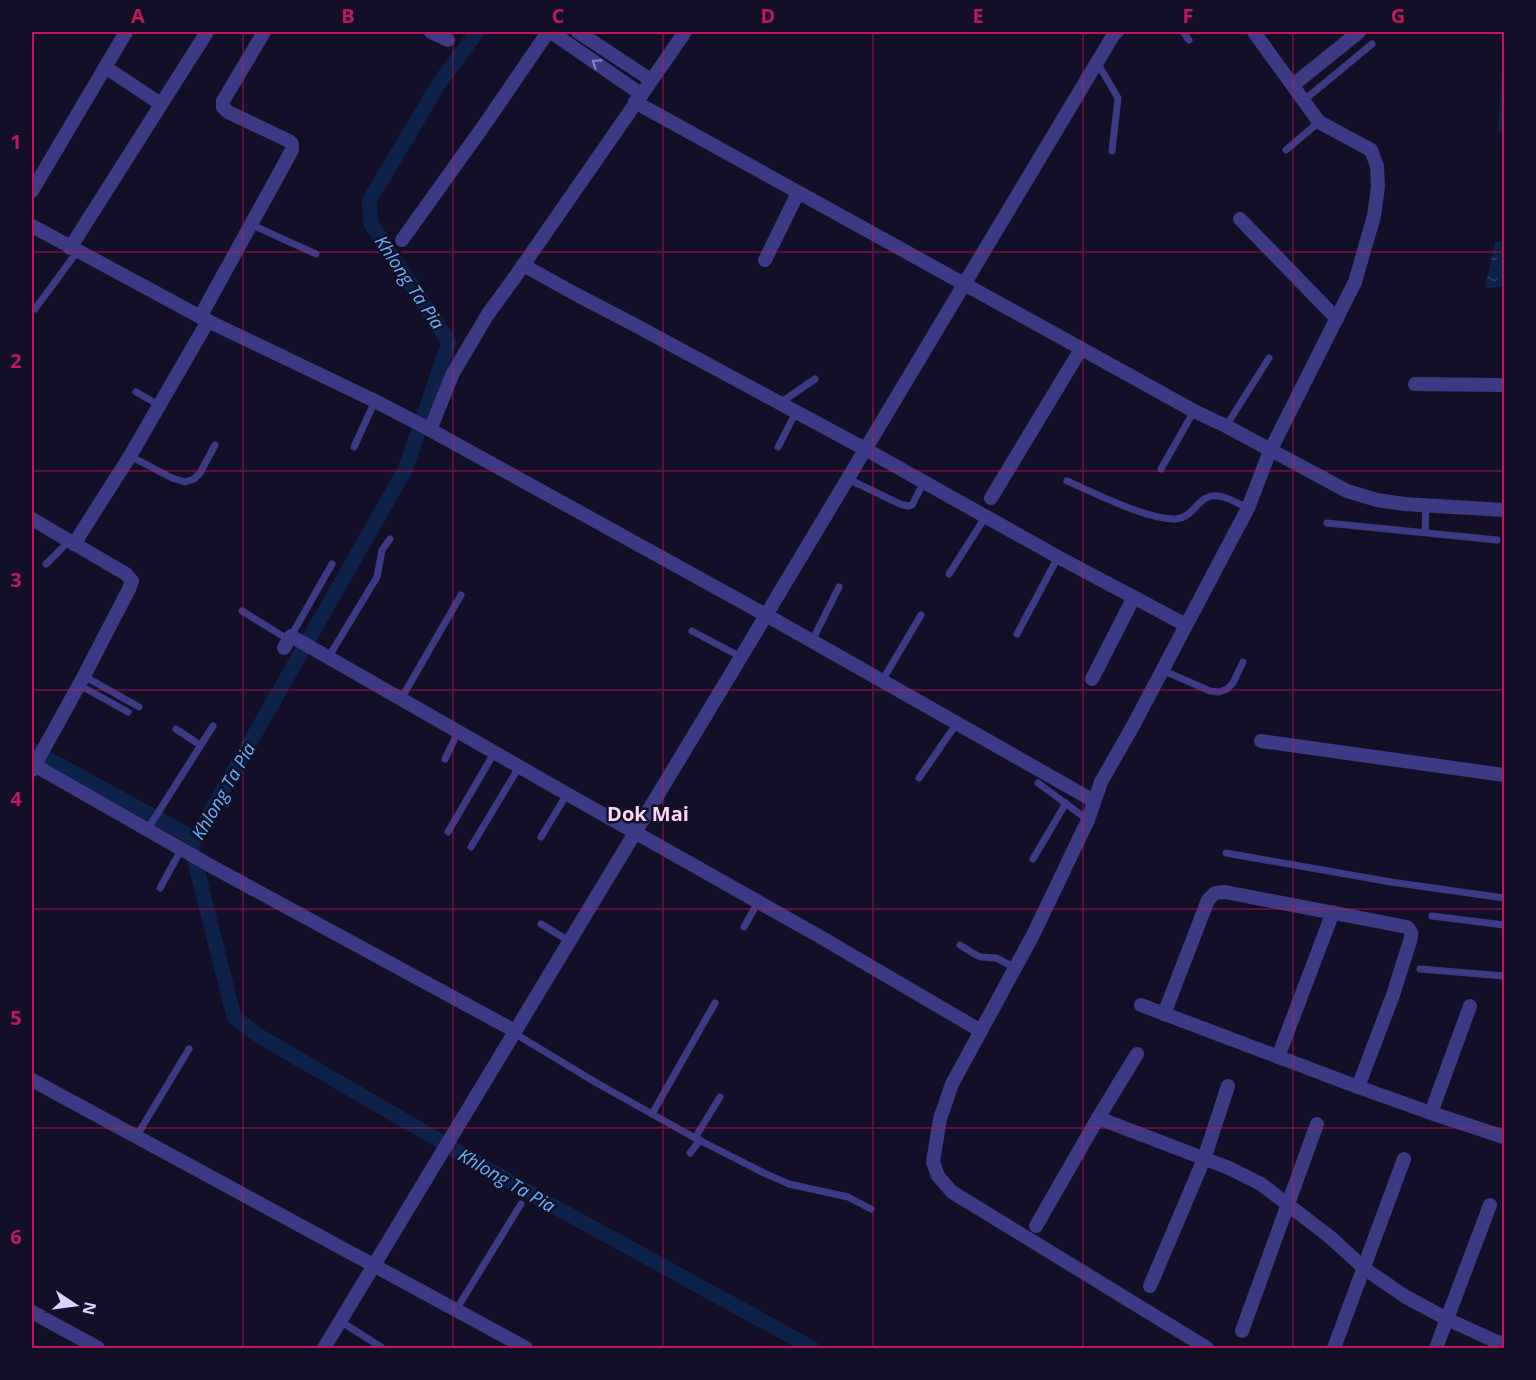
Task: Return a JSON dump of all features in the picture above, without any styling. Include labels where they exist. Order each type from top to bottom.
[{"type":"street","points":[[32,191],[126,32]]},
{"type":"street","points":[[74,250],[207,32]]},
{"type":"street","points":[[72,542],[130,456],[159,405],[250,224],[292,150],[292,144],[289,141],[228,112],[223,107],[222,101],[264,32]]},
{"type":"street","points":[[431,32],[448,40]]},
{"type":"street","points":[[402,240],[549,32],[638,98],[798,193],[1194,411],[1347,491],[1377,500],[1404,504],[1504,510]]},
{"type":"street","points":[[578,32],[651,80]]},
{"type":"street","points":[[428,428],[453,373],[488,314],[685,32]]},
{"type":"street","points":[[324,1348],[848,479],[1114,32]]},
{"type":"street","points":[[1207,1348],[952,1192],[938,1176],[933,1162],[940,1119],[952,1084],[1016,968],[1088,819],[1101,782],[1248,508],[1270,451],[1355,282],[1374,216],[1378,187],[1377,166],[1371,150],[1320,122],[1254,32]]},
{"type":"street","points":[[1293,85],[1359,32]]},
{"type":"street","points":[[105,67],[161,104]]},
{"type":"street","points":[[765,260],[798,193]]},
{"type":"street","points":[[1240,219],[1337,319]]},
{"type":"street","points":[[32,226],[204,319],[428,428],[766,615],[1094,801]]},
{"type":"street","points":[[523,265],[865,448],[1186,626]]},
{"type":"street","points":[[991,498],[1081,349]]},
{"type":"street","points":[[1415,384],[1504,385]]},
{"type":"street","points":[[32,519],[126,574],[132,581],[81,681],[34,765],[149,826],[211,867],[514,1032]]},
{"type":"street","points":[[1092,679],[1134,597]]},
{"type":"street","points":[[290,641],[328,658],[981,1031]]},
{"type":"street","points":[[1261,741],[1504,775]]},
{"type":"street","points":[[1164,1014],[1208,900],[1215,893],[1225,892],[1407,927],[1412,936],[1394,995],[1358,1087]]},
{"type":"street","points":[[1278,1057],[1332,912]]},
{"type":"street","points":[[1141,1005],[1358,1087],[1504,1137]]},
{"type":"street","points":[[1431,1113],[1470,1006]]},
{"type":"street","points":[[1036,1226],[1137,1054]]},
{"type":"street","points":[[32,1080],[526,1348]]},
{"type":"street","points":[[1150,1286],[1204,1159],[1228,1086]]},
{"type":"street","points":[[1098,1118],[1230,1168],[1261,1184],[1330,1237],[1365,1269],[1406,1297],[1447,1319],[1504,1344]]},
{"type":"street","points":[[1242,1331],[1317,1124]]},
{"type":"street","points":[[1334,1348],[1404,1159]]},
{"type":"street","points":[[1436,1348],[1491,1205]]},
{"type":"street","points":[[32,1312],[98,1348]]},
{"type":"lane","points":[[1183,32],[1189,40]]},
{"type":"lane","points":[[1303,101],[1372,44]]},
{"type":"lane","points":[[1097,62],[1118,98],[1112,151]]},
{"type":"lane","points":[[1286,150],[1320,122]]},
{"type":"lane","points":[[250,224],[316,254]]},
{"type":"lane","points":[[35,309],[74,250]]},
{"type":"lane","points":[[1226,426],[1269,358]]},
{"type":"lane","points":[[780,403],[815,379]]},
{"type":"lane","points":[[136,392],[159,405]]},
{"type":"lane","points":[[354,447],[378,403]]},
{"type":"lane","points":[[1161,469],[1194,411]]},
{"type":"lane","points":[[778,447],[796,412]]},
{"type":"lane","points":[[130,456],[172,478],[185,482],[200,472],[215,444]]},
{"type":"lane","points":[[848,479],[908,506],[912,505],[924,482]]},
{"type":"lane","points":[[1067,482],[1126,507],[1172,519],[1180,519],[1190,514],[1210,495],[1221,496],[1248,508]]},
{"type":"lane","points":[[1425,532],[1426,506]]},
{"type":"lane","points":[[949,574],[986,516]]},
{"type":"lane","points":[[1327,523],[1497,540]]},
{"type":"lane","points":[[328,658],[377,577],[382,550],[390,538]]},
{"type":"lane","points":[[46,564],[72,542]]},
{"type":"lane","points":[[1017,634],[1058,557]]},
{"type":"lane","points":[[242,611],[290,641],[332,564]]},
{"type":"lane","points":[[812,641],[839,587]]},
{"type":"lane","points":[[401,700],[461,595]]},
{"type":"lane","points":[[882,681],[921,615]]},
{"type":"lane","points":[[692,632],[741,657]]},
{"type":"lane","points":[[1162,670],[1210,691],[1219,692],[1227,689],[1233,683],[1243,662]]},
{"type":"lane","points":[[81,681],[139,707]]},
{"type":"lane","points":[[81,681],[128,712]]},
{"type":"lane","points":[[919,777],[957,723]]},
{"type":"lane","points":[[149,826],[213,726]]},
{"type":"lane","points":[[176,729],[200,745]]},
{"type":"lane","points":[[445,759],[458,732]]},
{"type":"lane","points":[[448,831],[494,753]]},
{"type":"lane","points":[[471,847],[519,767]]},
{"type":"lane","points":[[1038,783],[1088,819]]},
{"type":"lane","points":[[540,837],[567,794]]},
{"type":"lane","points":[[1033,859],[1066,803]]},
{"type":"lane","points":[[160,888],[187,853]]},
{"type":"lane","points":[[1226,853],[1390,882],[1504,898]]},
{"type":"lane","points":[[744,927],[758,902]]},
{"type":"lane","points":[[1432,916],[1504,925]]},
{"type":"lane","points":[[541,924],[569,941]]},
{"type":"lane","points":[[960,945],[976,955],[996,958],[1016,968]]},
{"type":"lane","points":[[1420,969],[1504,976]]},
{"type":"lane","points":[[652,1113],[715,1003]]},
{"type":"lane","points":[[514,1032],[595,1082],[766,1174],[789,1184],[848,1197],[871,1209]]},
{"type":"lane","points":[[136,1137],[189,1049]]},
{"type":"lane","points":[[690,1154],[720,1097]]},
{"type":"lane","points":[[456,1310],[521,1204]]},
{"type":"lane","points":[[340,1321],[381,1347]]},
{"type":"water","points":[[1504,40],[1504,130],[1498,132]]},
{"type":"water","points":[[1495,242],[1504,242],[1504,287],[1485,288]]},
{"type":"waterway","name":"Khlong Ta Pia","points":[[477,32],[440,82],[369,201],[371,224],[449,342],[405,470],[191,846],[234,1017],[261,1037],[517,1186],[812,1348]]},
{"type":"waterway","points":[[32,750],[195,839]]},
{"type":"district","name":"Dok Mai","points":[[648,813]]}]
